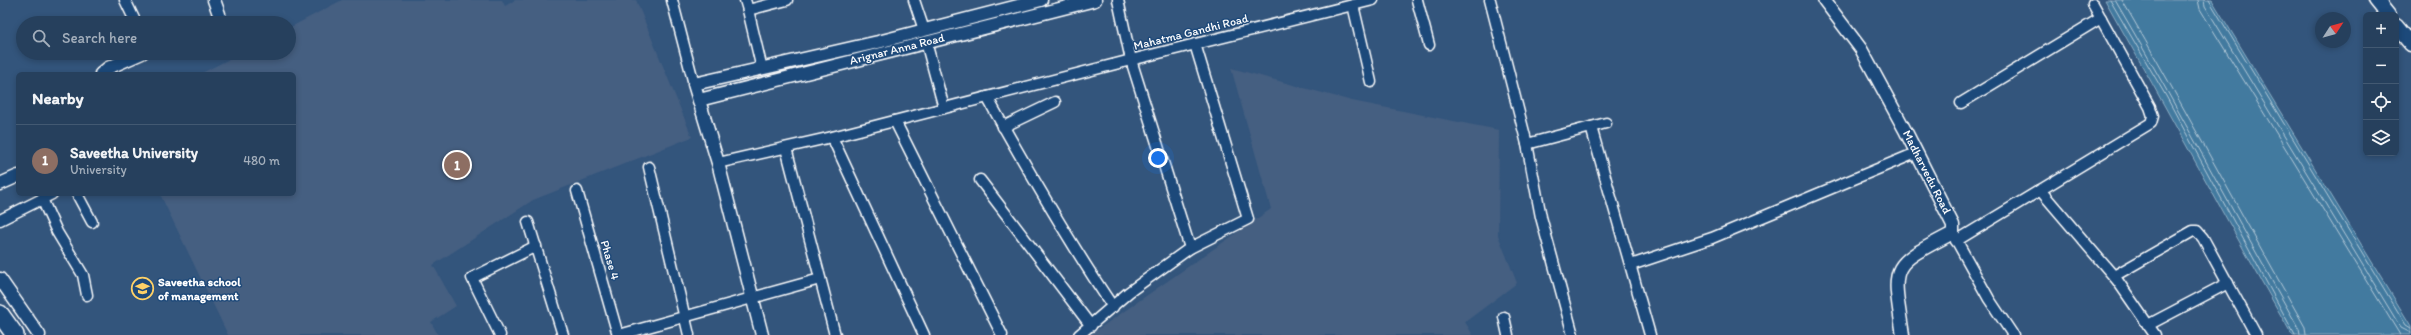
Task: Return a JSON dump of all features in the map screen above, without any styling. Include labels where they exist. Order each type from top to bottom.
[{"type":"highway","points":[[0,314],[15,335]]},
{"type":"main road","points":[[2376,0],[2386,12]]},
{"type":"main road","points":[[2399,30],[2411,44]]},
{"type":"street","points":[[125,0],[133,16]]},
{"type":"street","points":[[214,0],[219,16]]},
{"type":"street","points":[[672,0],[694,84],[718,163],[762,335]]},
{"type":"street","points":[[744,0],[748,10],[762,69]]},
{"type":"street","points":[[748,10],[787,0]]},
{"type":"street","points":[[914,0],[944,108]]},
{"type":"street","name":"Arignar Anna Road","points":[[699,100],[925,36],[1041,0]]},
{"type":"street","name":"Arignar Anna Road","points":[[694,84],[1095,0]]},
{"type":"street","points":[[1118,0],[1131,60],[1190,248]]},
{"type":"street","name":"Mahatma Gandhi Road","points":[[718,163],[832,137],[1131,60],[1373,0]]},
{"type":"street","points":[[1417,0],[1429,45]]},
{"type":"street","points":[[1490,0],[1527,144],[1541,217],[1573,335]]},
{"type":"street","name":"Madharvedu Road","points":[[1824,0],[1861,49],[1950,217],[1954,237]]},
{"type":"street","points":[[1903,335],[1896,293],[1899,268],[1911,255],[1954,237],[2040,190],[2151,124],[2153,116],[2150,107],[2094,4]]},
{"type":"street","points":[[1353,5],[1371,82]]},
{"type":"street","points":[[1961,103],[2101,18]]},
{"type":"street","points":[[1079,335],[1190,248],[1248,219],[1195,44]]},
{"type":"street","points":[[103,72],[108,68],[126,60]]},
{"type":"street","points":[[987,97],[1068,241],[1113,307]]},
{"type":"street","points":[[1003,126],[1055,102]]},
{"type":"street","points":[[896,121],[1002,335]]},
{"type":"street","points":[[1527,144],[1606,123]]},
{"type":"street","points":[[1591,126],[1650,335]]},
{"type":"street","points":[[832,137],[924,335]]},
{"type":"street","points":[[786,148],[835,335]]},
{"type":"street","points":[[1631,265],[1712,238],[1916,154]]},
{"type":"street","points":[[649,167],[689,335]]},
{"type":"street","points":[[0,184],[16,177]]},
{"type":"street","points":[[980,180],[1091,326]]},
{"type":"street","points":[[2040,190],[2114,276],[2155,335]]},
{"type":"street","name":"Phase 4","points":[[578,191],[618,335],[820,279]]},
{"type":"street","points":[[0,220],[48,196]]},
{"type":"street","points":[[78,196],[92,222]]},
{"type":"street","points":[[42,199],[57,232],[83,275],[87,295]]},
{"type":"street","points":[[528,222],[564,335]]},
{"type":"street","points":[[2114,276],[2193,231],[2203,238],[2256,335]]},
{"type":"street","points":[[1954,237],[1989,299],[2013,335]]},
{"type":"street","points":[[500,335],[472,278],[536,246]]},
{"type":"street","points":[[0,279],[39,335]]},
{"type":"street","points":[[2148,325],[2228,283]]},
{"type":"street","points":[[1504,317],[1508,335]]},
{"type":"shaded area","points":[[342,0],[502,0],[505,6],[515,0],[636,0],[692,137],[533,200],[433,265],[456,306],[431,322],[438,335],[228,335],[161,196],[296,196],[296,72],[204,72],[227,60],[296,60],[296,24]]},
{"type":"shaded area","points":[[1231,68],[1352,101],[1499,130],[1498,235],[1517,283],[1465,322],[1473,335],[1090,335],[1271,209]]},
{"type":"water","points":[[2105,0],[2212,0],[2411,326],[2411,335],[2292,335]]},
{"type":"place","name":"Saveetha University","points":[[457,165]]},
{"type":"place","name":"Saveetha school of management","points":[[142,289]]}]
